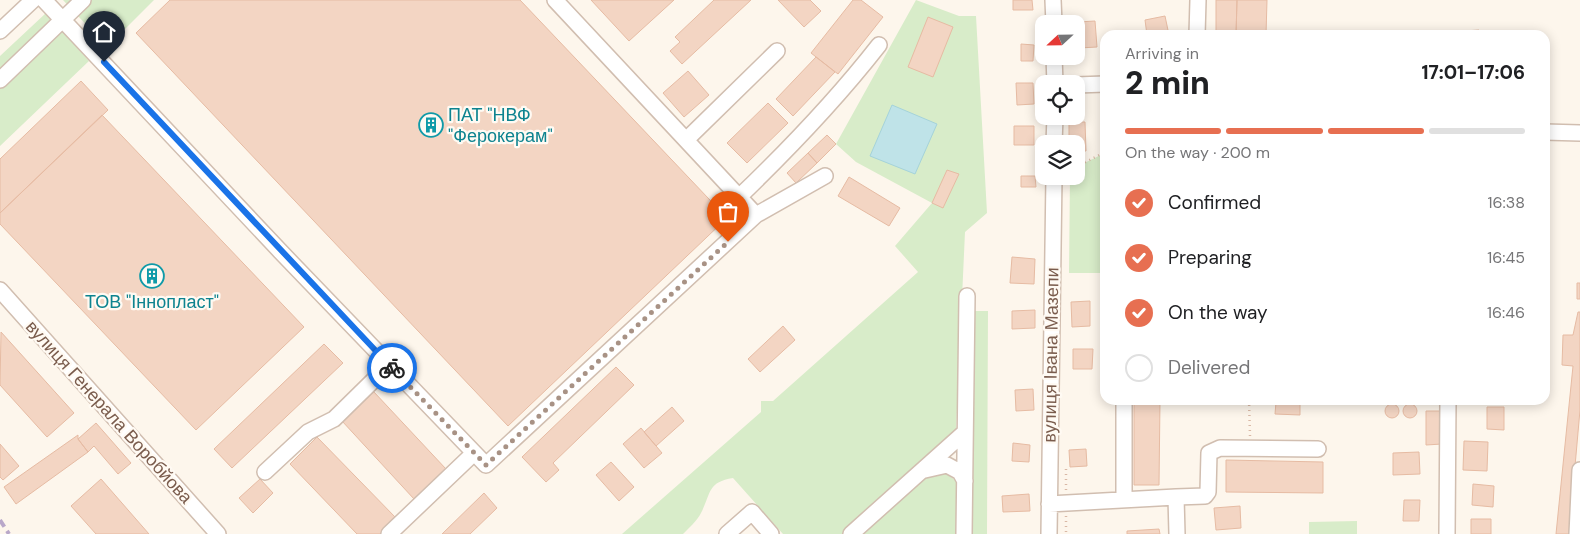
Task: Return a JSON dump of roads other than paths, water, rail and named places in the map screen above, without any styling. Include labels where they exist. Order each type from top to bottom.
[{"type":"street","points":[[0,31],[33,0]]},
{"type":"street","points":[[44,0],[486,465],[756,216],[825,176]]},
{"type":"street","points":[[0,80],[82,0]]},
{"type":"street","points":[[554,0],[756,216]]},
{"type":"street","points":[[1053,0],[1054,15]]},
{"type":"street","points":[[1197,30],[1198,0]]},
{"type":"street","points":[[739,197],[800,139],[838,97],[879,46]]},
{"type":"street","points":[[686,140],[777,51]]},
{"type":"street","points":[[1085,85],[1100,84]]},
{"type":"street","points":[[1550,132],[1580,133]]},
{"type":"street","name":"вулиця Івана Мазепи","points":[[1049,534],[1054,185]]},
{"type":"street","name":"вулиця Генерала Воробйова","points":[[0,290],[218,534]]},
{"type":"street","points":[[964,534],[967,296]]},
{"type":"street","points":[[265,472],[308,432],[334,419],[389,365]]},
{"type":"street","points":[[1124,405],[1124,498]]},
{"type":"street","points":[[1447,534],[1448,405]]},
{"type":"street","points":[[851,534],[965,432]]},
{"type":"street","points":[[1049,504],[1124,498],[1205,496],[1208,492],[1209,453],[1220,448],[1318,449]]},
{"type":"street","points":[[389,534],[474,453]]},
{"type":"street","points":[[920,472],[947,465],[960,472],[965,481]]},
{"type":"street","points":[[1577,534],[1580,470]]},
{"type":"street","points":[[1176,497],[1177,534]]},
{"type":"street","points":[[727,534],[752,512],[771,534]]},
{"type":"water","points":[[892,105],[937,124],[915,174],[870,156]]},
{"type":"railway","points":[[0,520],[9,534]]},
{"type":"place","name":"ПАТ \"НВФ \"Ферокерам\"","points":[[431,125]]},
{"type":"place","name":"ТОВ \"Іннопласт\"","points":[[152,276]]}]
